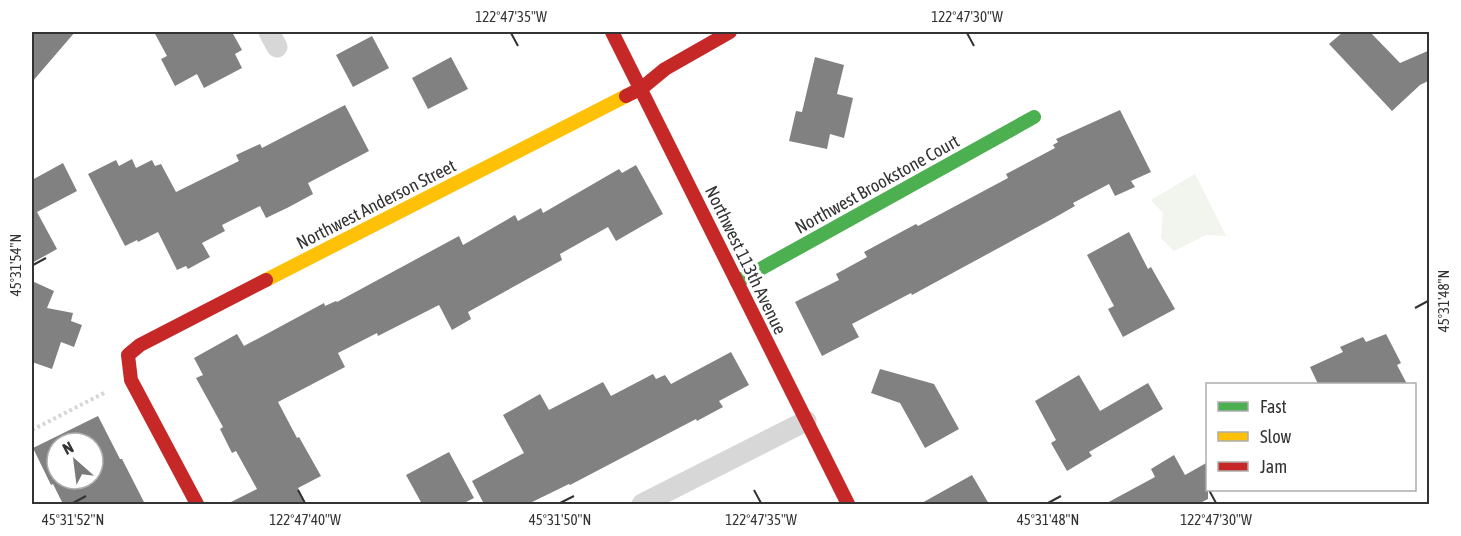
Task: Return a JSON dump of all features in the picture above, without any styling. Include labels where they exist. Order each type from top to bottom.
[{"type":"street","name":"Northwest 113th Avenue","points":[[612,32],[848,504]]},
{"type":"street","name":"Northwest Anderson Street","points":[[131,380],[128,355],[140,345],[642,88],[665,69],[730,32]]},
{"type":"street","name":"Northwest Brookstone Court","points":[[737,282],[1035,117]]},
{"type":"street","points":[[131,380],[197,504]]},
{"type":"street","points":[[642,504],[806,421]]},
{"type":"path","points":[[32,430],[131,380]]},
{"type":"shaded area","points":[[1195,174],[1226,236],[1206,235],[1174,251],[1161,238],[1163,213],[1151,200]]},
{"type":"building","points":[[32,32],[75,32],[32,82]]},
{"type":"building","points":[[154,32],[232,32],[242,50],[235,54],[242,68],[204,88],[197,74],[175,86],[161,59],[167,56]]},
{"type":"building","points":[[1343,32],[1370,32],[1400,63],[1430,50],[1430,80],[1420,85],[1392,111],[1329,44]]},
{"type":"building","points":[[372,36],[389,68],[353,87],[336,55]]},
{"type":"building","points":[[451,57],[468,89],[428,109],[412,78]]},
{"type":"building","points":[[815,57],[844,65],[837,94],[853,98],[844,138],[830,134],[827,149],[789,141],[796,111],[802,112]]},
{"type":"building","points":[[345,105],[369,151],[308,183],[313,194],[289,207],[266,218],[260,206],[222,225],[225,231],[202,243],[210,257],[188,269],[186,266],[177,270],[158,232],[125,246],[88,174],[116,160],[119,166],[132,159],[136,168],[152,160],[155,166],[161,164],[176,192],[239,161],[236,155],[260,144],[262,148]]},
{"type":"building","points":[[1120,110],[1151,172],[1131,181],[1135,187],[1115,196],[1109,184],[1073,203],[1075,206],[1054,218],[912,295],[911,293],[852,324],[859,337],[822,356],[795,302],[839,280],[836,274],[867,257],[864,252],[1008,178],[1006,174],[1055,148],[1053,145],[1058,142],[1056,139]]},
{"type":"building","points":[[63,163],[77,191],[37,212],[57,249],[32,263],[32,180]]},
{"type":"building","points":[[636,165],[663,214],[616,241],[608,227],[560,254],[562,260],[468,312],[471,319],[452,330],[439,305],[378,336],[377,333],[338,353],[345,367],[278,402],[321,476],[298,488],[306,504],[227,504],[257,489],[236,451],[232,453],[220,429],[223,427],[196,378],[203,375],[194,358],[237,334],[244,346],[324,303],[325,306],[337,302],[459,236],[463,245],[515,215],[518,221],[541,208],[543,213],[619,169],[622,173]]},
{"type":"building","points":[[1129,232],[1148,269],[1151,267],[1175,309],[1123,337],[1108,309],[1114,306],[1087,255]]},
{"type":"building","points":[[32,281],[54,291],[47,308],[73,313],[71,321],[82,325],[74,347],[61,342],[52,369],[32,362]]},
{"type":"building","points":[[1386,334],[1401,363],[1397,365],[1406,383],[1318,383],[1310,367],[1343,352],[1340,347],[1363,337],[1366,342]]},
{"type":"building","points":[[731,352],[749,385],[719,401],[723,407],[528,504],[484,504],[472,481],[524,453],[503,415],[540,394],[549,410],[603,382],[611,396],[653,374],[656,379],[665,375],[671,384]]},
{"type":"building","points":[[880,369],[934,384],[959,429],[925,448],[900,403],[871,393]]},
{"type":"building","points":[[1079,375],[1100,411],[1148,383],[1163,409],[1089,452],[1092,456],[1067,471],[1051,443],[1056,440],[1035,401]]},
{"type":"building","points":[[98,416],[145,504],[63,504],[56,491],[105,491],[105,431],[68,431]]},
{"type":"building","points":[[45,442],[45,473],[33,448]]},
{"type":"building","points":[[449,452],[474,498],[462,504],[422,504],[406,475]]},
{"type":"building","points":[[1174,455],[1185,475],[1206,463],[1208,499],[1198,504],[1105,504],[1155,477],[1151,469]]},
{"type":"building","points":[[972,475],[989,504],[920,504]]},
{"type":"traffic: fast","points":[[737,282],[1034,117]]},
{"type":"traffic: slow","points":[[266,280],[626,96]]},
{"type":"traffic: jam","points":[[612,32],[848,504]]},
{"type":"traffic: jam","points":[[626,96],[642,88],[665,69],[730,32]]},
{"type":"traffic: jam","points":[[197,504],[131,380],[128,355],[140,345],[266,280]]}]
